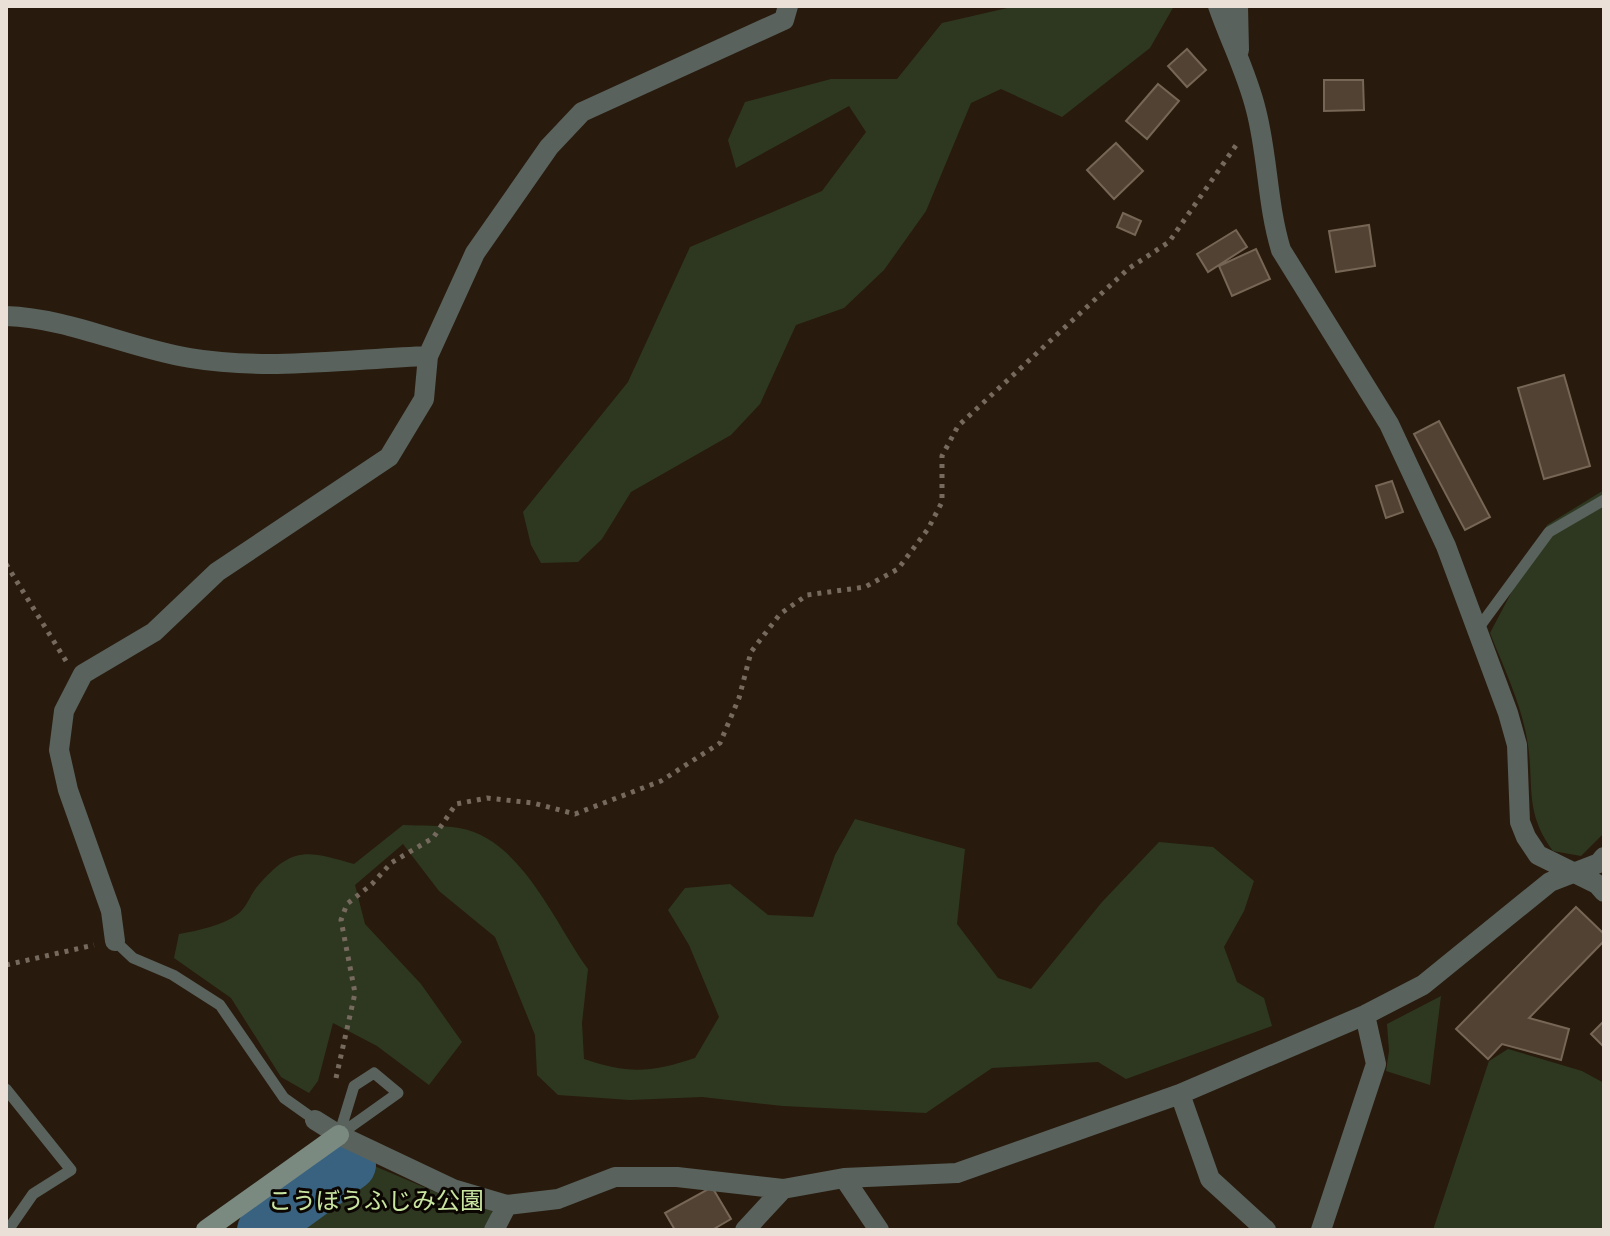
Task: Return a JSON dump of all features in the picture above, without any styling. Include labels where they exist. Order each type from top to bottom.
[{"type":"street","points":[[115,941],[111,911],[68,790],[59,750],[64,711],[83,674],[154,632],[217,572],[389,457],[424,399],[428,356],[475,253],[549,147],[582,112],[784,20],[788,6]]},
{"type":"street","points":[[1218,6],[1239,55],[1257,114],[1271,217],[1281,250],[1389,424],[1446,546],[1517,745],[1517,794],[1526,837],[1538,855],[1597,884],[1604,892]]},
{"type":"street","points":[[1238,6],[1239,55]]},
{"type":"street","points":[[6,316],[40,317],[123,344],[193,359],[269,363],[428,356]]},
{"type":"street","points":[[315,1120],[339,1135],[453,1189],[507,1205],[558,1199],[615,1177],[677,1177],[783,1189],[844,1178],[957,1173],[1180,1094],[1365,1015],[1423,985],[1550,882],[1604,857]]},
{"type":"street","points":[[1321,1230],[1376,1064],[1365,1015]]},
{"type":"street","points":[[1180,1094],[1210,1179],[1266,1230]]},
{"type":"street","points":[[206,1230],[339,1135]]},
{"type":"street","points":[[844,1178],[879,1230]]},
{"type":"street","points":[[745,1230],[783,1189]]},
{"type":"street","points":[[494,1230],[507,1205]]},
{"type":"lane","points":[[1477,630],[1549,532],[1604,500]]},
{"type":"lane","points":[[115,941],[133,958],[173,975],[220,1005],[284,1098],[315,1120]]},
{"type":"lane","points":[[374,1073],[398,1093],[339,1135],[354,1086],[374,1073]]},
{"type":"lane","points":[[6,1089],[71,1170],[33,1194],[8,1230]]},
{"type":"path","points":[[334,1083],[355,993],[341,920],[347,904],[391,863],[433,838],[456,804],[487,798],[533,803],[575,814],[661,781],[720,743],[739,698],[751,652],[780,614],[807,595],[865,587],[898,569],[928,529],[942,502],[942,456],[958,426],[1128,269],[1169,242],[1257,114]]},
{"type":"path","points":[[6,564],[62,658],[83,674]]},
{"type":"path","points":[[6,965],[115,941]]},
{"type":"green space","points":[[1016,6],[1174,6],[1150,48],[1062,117],[1001,89],[971,103],[926,211],[884,270],[844,308],[796,325],[760,404],[731,435],[631,492],[602,539],[578,562],[541,563],[531,545],[523,512],[628,382],[690,247],[822,191],[866,132],[849,106],[736,168],[728,140],[745,102],[831,79],[897,79],[942,23]]},
{"type":"green space","points":[[1604,490],[1604,833],[1581,856],[1553,851],[1537,823],[1521,712],[1490,633],[1547,525]]},
{"type":"green space","points":[[855,819],[965,849],[957,924],[998,978],[1031,989],[1102,902],[1159,842],[1213,847],[1254,881],[1244,911],[1224,947],[1237,982],[1264,998],[1272,1026],[1126,1079],[1098,1062],[992,1068],[926,1113],[783,1106],[702,1097],[630,1100],[558,1095],[537,1075],[535,1035],[495,937],[439,891],[403,844],[355,885],[365,924],[421,984],[462,1042],[429,1085],[377,1046],[333,1023],[318,1081],[309,1093],[281,1077],[231,998],[174,958],[179,934],[217,925],[238,914],[269,874],[290,858],[311,854],[354,864],[403,825],[459,828],[481,835],[501,848],[518,865],[588,969],[582,1023],[584,1059],[627,1069],[665,1067],[695,1058],[719,1017],[689,945],[668,910],[685,888],[730,884],[768,915],[813,917],[835,855]]},
{"type":"green space","points":[[1441,996],[1430,1085],[1386,1071],[1389,1051],[1387,1024]]},
{"type":"green space","points":[[1508,1049],[1582,1071],[1604,1083],[1602,1230],[1433,1230],[1489,1061]]},
{"type":"green space","name":"こうぼうふじみ公園","points":[[372,1165],[459,1202],[492,1208],[491,1223],[481,1230],[281,1230]]},
{"type":"building","points":[[1187,49],[1206,70],[1187,87],[1168,66]]},
{"type":"building","points":[[1324,80],[1363,80],[1364,110],[1324,111]]},
{"type":"building","points":[[1158,84],[1179,101],[1147,139],[1126,121]]},
{"type":"building","points":[[1116,143],[1143,171],[1114,199],[1087,170]]},
{"type":"building","points":[[1123,213],[1141,221],[1135,235],[1117,227]]},
{"type":"building","points":[[1369,225],[1375,266],[1336,272],[1329,231]]},
{"type":"building","points":[[1236,230],[1247,247],[1208,272],[1197,254]]},
{"type":"building","points":[[1256,249],[1270,279],[1232,296],[1219,266]]},
{"type":"building","points":[[1564,375],[1590,466],[1544,479],[1518,388]]},
{"type":"building","points":[[1439,421],[1490,517],[1465,530],[1414,434]]},
{"type":"building","points":[[1392,481],[1403,512],[1386,518],[1376,486]]},
{"type":"building","points":[[1576,907],[1604,934],[1604,941],[1529,1018],[1569,1029],[1561,1060],[1502,1044],[1488,1059],[1456,1029]]},
{"type":"building","points":[[1604,1021],[1604,1047],[1591,1034]]},
{"type":"building","points":[[712,1187],[731,1219],[712,1230],[675,1230],[665,1213]]},
{"type":"waterway","points":[[262,1230],[351,1165]]}]
